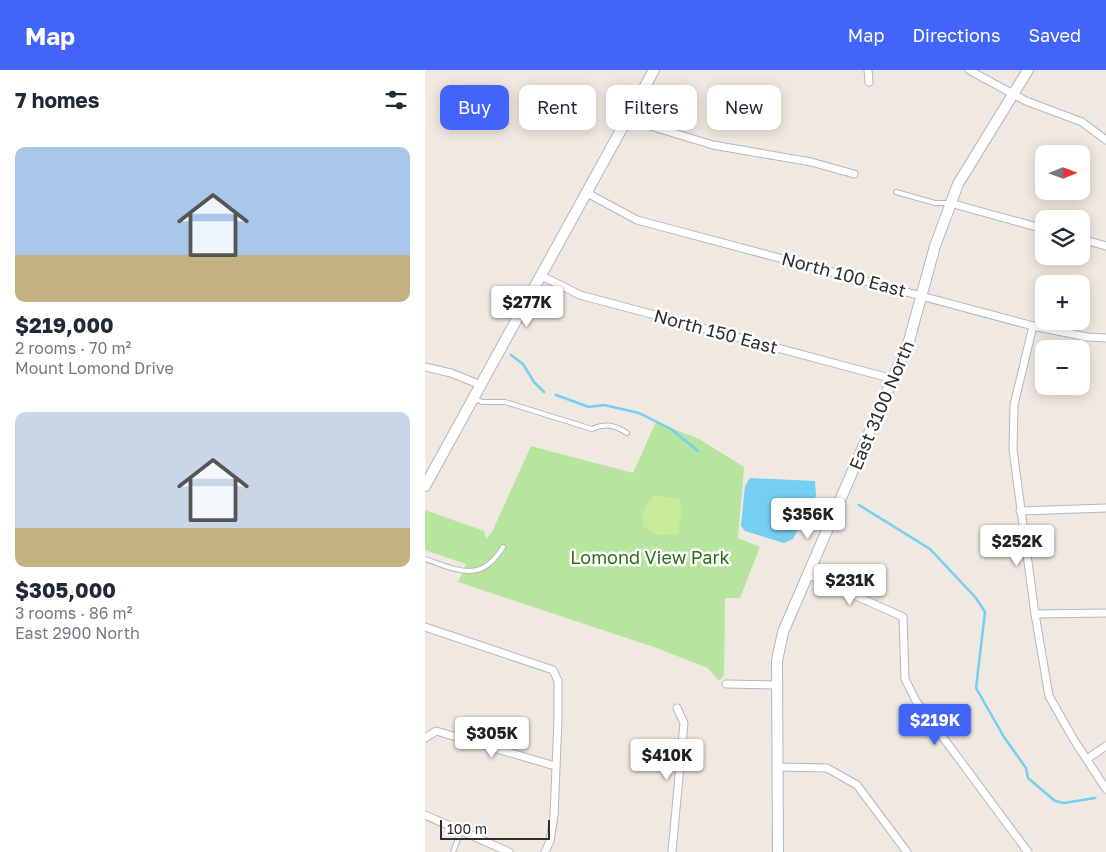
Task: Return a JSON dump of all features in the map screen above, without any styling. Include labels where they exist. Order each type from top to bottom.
[{"type":"street","points":[[646,85],[654,70]]},
{"type":"street","points":[[868,70],[869,82]]},
{"type":"street","points":[[969,70],[1026,101],[1082,122],[1106,140]]},
{"type":"street","name":"East 3100 North","points":[[779,852],[777,685],[780,640],[909,341],[935,246],[957,184],[1028,70]]},
{"type":"street","points":[[425,486],[621,130]]},
{"type":"street","points":[[663,130],[713,145],[811,162],[854,174]]},
{"type":"street","name":"North 100 East","points":[[587,193],[637,220],[923,295],[1033,326],[1087,337],[1106,338]]},
{"type":"street","points":[[950,203],[1035,227]]},
{"type":"street","points":[[1090,242],[1106,246]]},
{"type":"street","name":"North 150 East","points":[[542,276],[580,295],[893,379]]},
{"type":"street","points":[[1033,326],[1014,405],[1013,450],[1035,614],[1049,696],[1073,740],[1106,789]]},
{"type":"street","points":[[425,367],[451,373],[481,385]]},
{"type":"street","points":[[1020,511],[1106,508]]},
{"type":"street","points":[[807,574],[903,617],[905,679],[915,700],[1028,852]]},
{"type":"street","points":[[1035,614],[1106,613]]},
{"type":"street","points":[[425,627],[553,670],[558,681],[554,816],[550,841],[545,852]]},
{"type":"street","points":[[726,684],[777,685]]},
{"type":"street","points":[[672,852],[683,723],[677,708]]},
{"type":"street","points":[[425,738],[436,730],[555,766]]},
{"type":"street","points":[[1087,759],[1106,746]]},
{"type":"street","points":[[778,767],[827,768],[857,785],[907,852]]},
{"type":"street","points":[[425,815],[509,852]]},
{"type":"lane","points":[[896,192],[935,203],[950,203]]},
{"type":"lane","points":[[474,398],[482,402],[505,402],[592,429],[601,425],[610,425],[627,433]]},
{"type":"lane","points":[[425,559],[458,571],[471,572],[490,565],[503,548]]},
{"type":"lane","points":[[453,852],[461,831]]},
{"type":"green space","name":"Lomond View Park","points":[[656,422],[699,439],[744,467],[738,538],[760,547],[740,598],[725,598],[724,675],[719,681],[708,668],[654,647],[458,582],[466,564],[425,550],[425,510],[484,531],[486,539],[492,532],[531,446],[633,473]]},
{"type":"green space","points":[[655,495],[680,500],[682,506],[678,534],[656,535],[644,527],[644,509]]},
{"type":"water","points":[[750,478],[815,481],[816,496],[793,539],[784,543],[745,531],[741,526],[745,486]]},
{"type":"waterway","points":[[511,355],[523,364],[534,382],[544,392]]},
{"type":"waterway","points":[[556,395],[589,407],[604,405],[639,413],[671,429],[698,451]]},
{"type":"waterway","points":[[859,505],[930,549],[976,598],[985,612],[976,688],[1004,737],[1026,768],[1028,778],[1055,801],[1064,803],[1095,798]]}]
